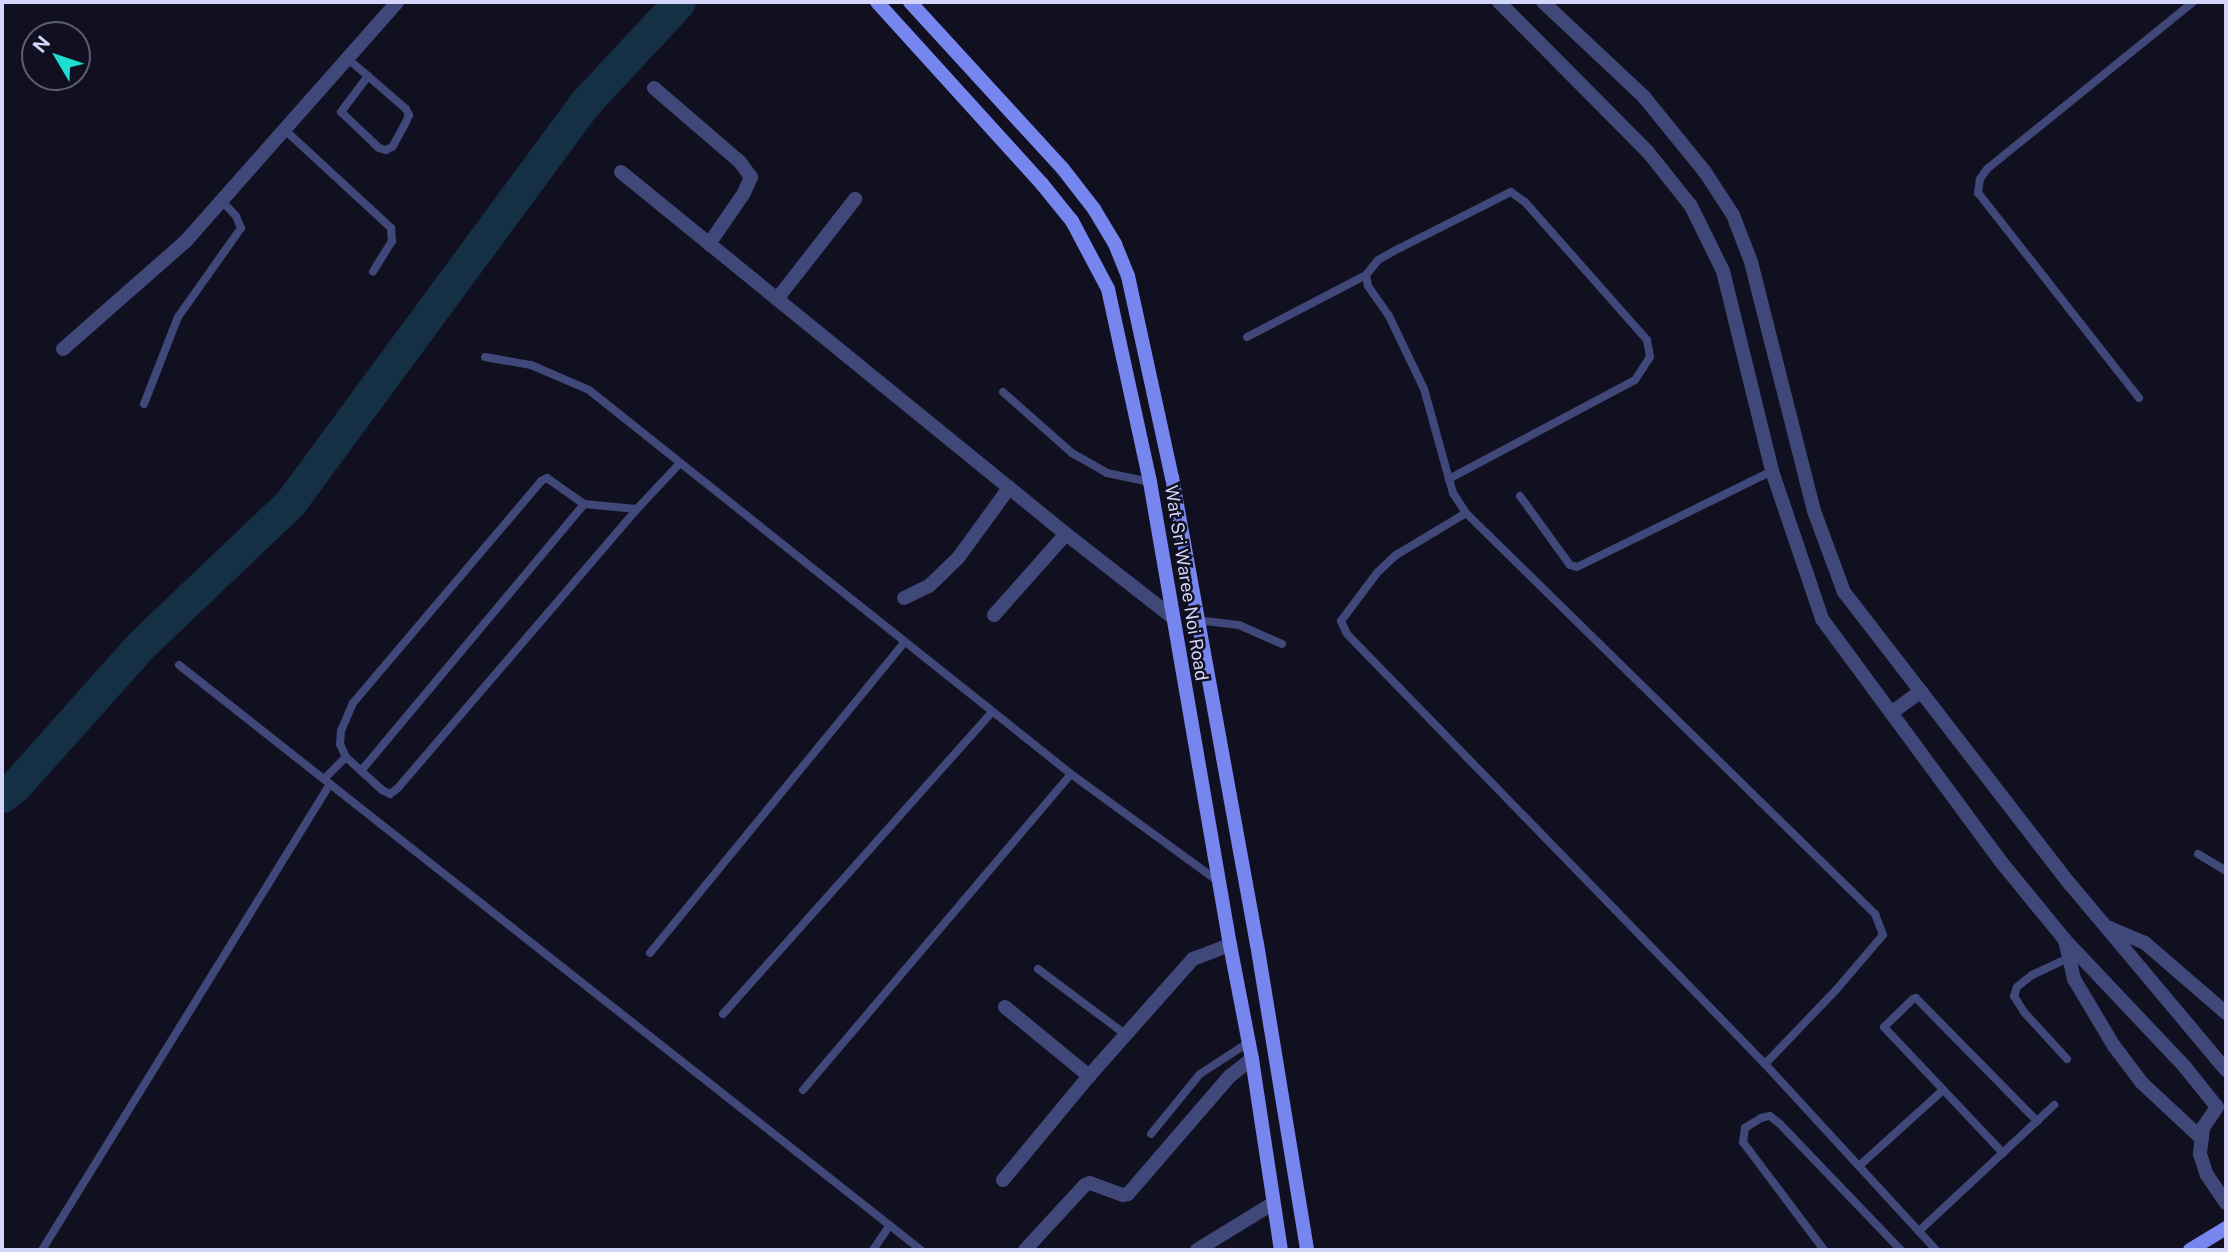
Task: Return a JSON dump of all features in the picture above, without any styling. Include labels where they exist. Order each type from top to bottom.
[{"type":"main road","name":"Wat Sri Waree Noi Road","points":[[877,2],[1042,184],[1072,221],[1108,289],[1150,482],[1171,616],[1252,1059],[1281,1250]]},
{"type":"main road","name":"Wat Sri Waree Noi Road","points":[[910,2],[1063,169],[1094,209],[1115,244],[1128,276],[1172,477],[1257,944],[1307,1250]]},
{"type":"main road","points":[[2190,1250],[2226,1228]]},
{"type":"street","points":[[63,349],[185,242],[349,60],[397,2]]},
{"type":"street","points":[[1499,2],[1648,152],[1691,206],[1723,271],[1772,471],[1822,619],[2002,863],[2065,940],[2222,1105],[2203,1128],[2200,1154],[2207,1175],[2226,1203]]},
{"type":"street","points":[[1543,2],[1644,97],[1705,172],[1733,215],[1751,262],[1814,511],[1844,592],[2106,926],[2226,1070]]},
{"type":"street","points":[[654,88],[740,162],[751,177],[744,193],[709,244]]},
{"type":"street","points":[[621,172],[1009,488],[1171,616]]},
{"type":"street","points":[[777,299],[855,199]]},
{"type":"street","points":[[904,598],[929,586],[958,558],[1009,488]]},
{"type":"street","points":[[994,615],[1066,534]]},
{"type":"street","points":[[1891,713],[1920,691]]},
{"type":"street","points":[[2106,926],[2145,943],[2226,1013]]},
{"type":"street","points":[[2065,940],[2074,979],[2114,1046],[2142,1083],[2202,1139]]},
{"type":"street","points":[[1003,1180],[1125,1034],[1193,959],[1230,945]]},
{"type":"street","points":[[1005,1007],[1089,1076]]},
{"type":"street","points":[[1025,1250],[1086,1185],[1090,1183],[1128,1194],[1230,1076],[1252,1059]]},
{"type":"street","points":[[1196,1250],[1272,1204]]},
{"type":"lane","points":[[2139,398],[1978,193],[1980,179],[1987,169],[2193,2]]},
{"type":"lane","points":[[349,60],[368,76],[406,109],[409,115],[392,147],[386,150],[379,148],[341,112],[368,76]]},
{"type":"lane","points":[[286,131],[391,228],[392,241],[373,271]]},
{"type":"lane","points":[[1247,337],[1366,275],[1386,255],[1511,192],[1525,202],[1647,340],[1650,357],[1635,380],[1449,478]]},
{"type":"lane","points":[[144,404],[178,317],[241,228],[236,216],[223,202]]},
{"type":"lane","points":[[1366,275],[1368,286],[1389,316],[1424,389],[1453,494],[1466,513],[1875,914],[1883,935],[1765,1064]]},
{"type":"lane","points":[[485,357],[531,365],[569,379],[589,390],[1071,775],[1219,882]]},
{"type":"lane","points":[[1003,392],[1072,453],[1107,472],[1150,482]]},
{"type":"lane","points":[[637,509],[584,504],[553,481],[547,478],[541,481],[353,703],[341,731],[341,744],[346,757],[382,790],[390,794],[398,788],[637,509],[680,464]]},
{"type":"lane","points":[[1520,496],[1570,565],[1577,567],[1772,471]]},
{"type":"lane","points":[[361,771],[584,504]]},
{"type":"lane","points":[[1466,513],[1396,555],[1377,573],[1341,621],[1342,626],[1765,1064],[1936,1250]]},
{"type":"lane","points":[[1196,620],[1239,625],[1282,644]]},
{"type":"lane","points":[[650,953],[905,642]]},
{"type":"lane","points":[[179,665],[921,1250]]},
{"type":"lane","points":[[723,1014],[992,712]]},
{"type":"lane","points":[[42,1250],[327,782],[346,757]]},
{"type":"lane","points":[[803,1090],[1071,775]]},
{"type":"lane","points":[[2198,854],[2226,872]]},
{"type":"lane","points":[[2067,1059],[2024,1012],[2014,996],[2017,987],[2032,975],[2068,958]]},
{"type":"lane","points":[[1038,969],[1125,1034]]},
{"type":"lane","points":[[2003,1153],[1884,1027],[1914,998],[2037,1121]]},
{"type":"lane","points":[[1151,1134],[1200,1074],[1249,1042]]},
{"type":"lane","points":[[1859,1166],[1942,1090]]},
{"type":"lane","points":[[1919,1231],[2054,1105]]},
{"type":"lane","points":[[1824,1250],[1743,1142],[1745,1128],[1761,1118],[1770,1116],[1780,1124],[1901,1250]]},
{"type":"lane","points":[[873,1250],[890,1225]]},
{"type":"waterway","points":[[2,796],[15,786],[143,643],[290,503],[584,104],[679,2]]}]
